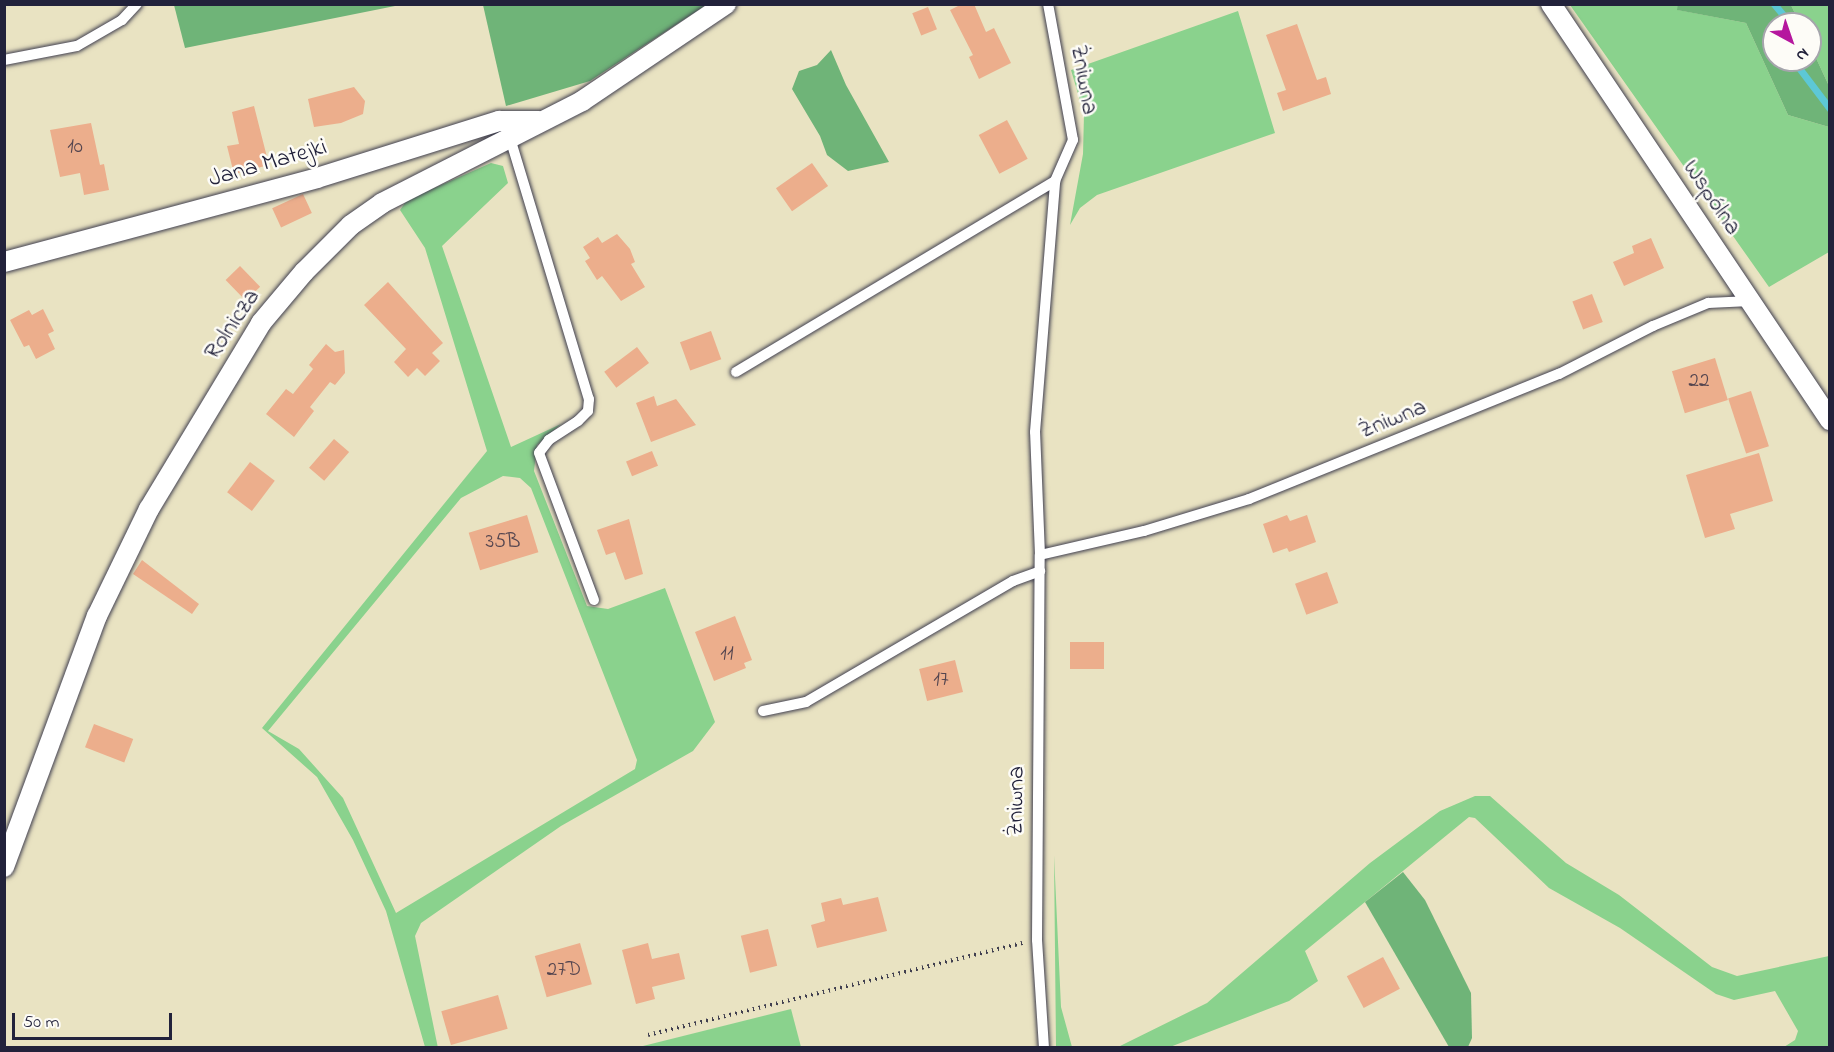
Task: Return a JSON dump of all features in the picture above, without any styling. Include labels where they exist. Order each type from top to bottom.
[{"type":"street","name":"Rolnicza","points":[[4,867],[97,616],[149,509],[261,323],[304,272],[351,225],[418,182],[582,101],[726,4]]},
{"type":"street","name":"Wspólna","points":[[1551,4],[1830,420]]},
{"type":"street","name":"Jana Matejki","points":[[4,262],[317,178],[499,121],[544,121]]},
{"type":"lane","points":[[4,60],[77,46],[122,20],[137,4]]},
{"type":"lane","name":"Żniwna","points":[[1044,1047],[1037,940],[1040,555],[1035,432],[1055,181],[1072,140],[1048,4]]},
{"type":"lane","points":[[510,138],[589,399],[588,411],[578,422],[549,440],[539,453],[594,600]]},
{"type":"lane","points":[[736,372],[1055,181]]},
{"type":"lane","name":"Żniwna","points":[[1040,555],[1144,531],[1249,499],[1559,374],[1653,326],[1708,303],[1750,301]]},
{"type":"lane","points":[[763,711],[806,702],[1013,582],[1040,571]]},
{"type":"path","points":[[648,1035],[1037,940]]},
{"type":"green space","points":[[174,4],[400,5],[185,48]]},
{"type":"green space","points":[[483,4],[706,5],[590,81],[506,106]]},
{"type":"green space","points":[[1678,4],[1791,5],[1794,12],[1762,12],[1762,58],[1746,23],[1677,10]]},
{"type":"green space","points":[[1570,5],[1678,5],[1678,10],[1746,23],[1762,58],[1762,72],[1768,72],[1788,115],[1829,127],[1829,252],[1769,287]]},
{"type":"green space","points":[[1791,5],[1829,5],[1829,86],[1822,71],[1822,12],[1794,12]]},
{"type":"green space","points":[[1238,11],[1275,133],[1097,195],[1080,208],[1070,225],[1083,154],[1084,114],[1071,70]]},
{"type":"green space","points":[[831,50],[846,85],[889,162],[848,171],[827,155],[820,136],[792,89],[799,71],[817,65]]},
{"type":"green space","points":[[1822,71],[1829,86],[1829,127],[1788,115],[1768,72]]},
{"type":"green space","points":[[491,163],[503,166],[508,183],[442,246],[511,447],[561,424],[537,445],[534,471],[587,606],[608,609],[665,588],[715,722],[693,751],[561,826],[421,923],[415,936],[438,1048],[425,1047],[386,911],[353,840],[317,777],[262,728],[487,451],[425,248],[400,210],[407,200]],"holes":[[[503,476],[520,478],[531,488],[637,760],[635,769],[396,913],[343,798],[299,749],[268,731],[461,498]]]},
{"type":"green space","points":[[1475,796],[1490,796],[1566,863],[1619,895],[1712,967],[1737,976],[1829,956],[1829,1047],[1784,1047],[1795,1040],[1798,1031],[1775,991],[1734,1000],[1716,994],[1620,928],[1549,888],[1475,818],[1469,817],[1305,951],[1318,981],[1289,1001],[1170,1047],[1118,1047],[1207,1003],[1370,863],[1440,811]]},
{"type":"green space","points":[[1054,855],[1061,1007],[1072,1047],[1056,1047]]},
{"type":"green space","points":[[1403,872],[1425,900],[1471,993],[1472,1038],[1468,1047],[1449,1047],[1365,902]]},
{"type":"green space","points":[[791,1009],[801,1047],[639,1047]]},
{"type":"building","points":[[962,4],[974,4],[986,32],[994,28],[1011,63],[979,79],[969,57],[973,55],[950,10]]},
{"type":"building","points":[[928,7],[937,29],[921,36],[912,13]]},
{"type":"building","points":[[1297,24],[1317,80],[1326,77],[1331,94],[1283,111],[1277,93],[1286,90],[1266,35]]},
{"type":"building","points":[[354,87],[365,101],[363,114],[341,123],[314,127],[308,99]]},
{"type":"building","points":[[254,106],[269,165],[234,174],[227,146],[239,144],[232,112]]},
{"type":"building","points":[[1007,120],[1028,159],[999,174],[979,135]]},
{"type":"building","points":[[91,123],[100,165],[104,164],[109,190],[84,195],[80,173],[60,177],[50,130]]},
{"type":"building","points":[[812,163],[828,186],[792,211],[776,188]]},
{"type":"building","points":[[303,194],[312,213],[281,227],[272,208]]},
{"type":"building","points":[[617,234],[630,249],[635,262],[631,264],[645,287],[621,301],[602,276],[597,280],[585,261],[590,258],[583,247],[598,237],[602,243]]},
{"type":"building","points":[[1651,238],[1664,268],[1624,286],[1613,262],[1634,253],[1632,246]]},
{"type":"building","points":[[240,266],[260,287],[246,301],[226,280]]},
{"type":"building","points":[[388,282],[443,343],[432,353],[440,361],[425,376],[417,368],[408,377],[394,362],[406,349],[364,305]]},
{"type":"building","points":[[1592,294],[1603,322],[1583,330],[1572,302]]},
{"type":"building","points":[[43,309],[54,331],[48,334],[55,349],[36,359],[29,345],[24,347],[10,320],[29,310],[32,315]]},
{"type":"building","points":[[711,331],[721,359],[690,370],[680,342]]},
{"type":"building","points":[[326,344],[335,352],[344,350],[345,373],[335,385],[330,382],[310,407],[314,411],[294,437],[266,414],[286,389],[293,394],[313,369],[309,365]]},
{"type":"building","points":[[637,347],[649,363],[616,388],[604,372]]},
{"type":"building","points":[[1715,358],[1728,400],[1685,413],[1672,371]]},
{"type":"building","points":[[1751,391],[1769,446],[1746,454],[1728,398]]},
{"type":"building","points":[[654,396],[657,406],[676,399],[696,425],[651,442],[636,403]]},
{"type":"building","points":[[334,439],[349,452],[324,481],[309,468]]},
{"type":"building","points":[[652,451],[658,466],[632,476],[626,461]]},
{"type":"building","points":[[1759,453],[1773,501],[1730,514],[1735,529],[1705,538],[1686,475]]},
{"type":"building","points":[[250,462],[275,481],[252,511],[227,492]]},
{"type":"building","points":[[527,515],[538,552],[480,570],[469,533]]},
{"type":"building","points":[[1287,515],[1290,521],[1307,515],[1316,542],[1289,552],[1287,548],[1273,553],[1263,524]]},
{"type":"building","points":[[629,519],[643,574],[625,580],[615,552],[606,555],[597,530]]},
{"type":"building","points":[[142,560],[199,604],[192,614],[133,574]]},
{"type":"building","points":[[1327,572],[1338,603],[1306,615],[1295,584]]},
{"type":"building","points":[[735,616],[752,660],[744,663],[746,668],[714,681],[695,632]]},
{"type":"building","points":[[1070,642],[1104,642],[1104,669],[1070,669]]},
{"type":"building","points":[[955,660],[963,692],[927,701],[919,669]]},
{"type":"building","points":[[94,724],[133,739],[124,762],[85,747]]},
{"type":"building","points":[[878,897],[887,931],[817,948],[811,925],[825,921],[821,903],[841,898],[843,905]]},
{"type":"building","points":[[768,929],[777,966],[750,973],[741,936]]},
{"type":"building","points":[[580,943],[592,984],[547,997],[535,956]]},
{"type":"building","points":[[648,943],[652,959],[679,953],[685,979],[652,987],[655,999],[636,1004],[622,950]]},
{"type":"building","points":[[1383,957],[1400,989],[1364,1008],[1347,976]]},
{"type":"building","points":[[498,995],[508,1029],[451,1045],[441,1011]]},
{"type":"waterway","points":[[1774,4],[1781,12]]},
{"type":"waterway","points":[[1802,72],[1830,109]]}]
